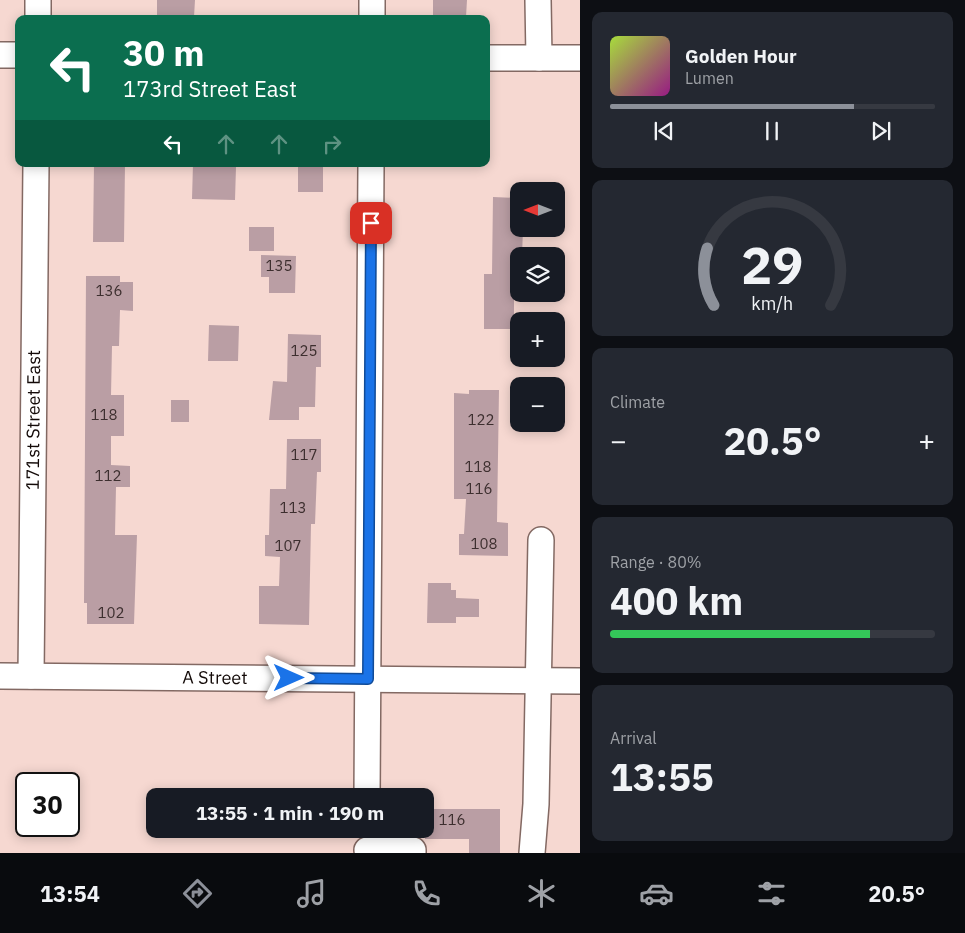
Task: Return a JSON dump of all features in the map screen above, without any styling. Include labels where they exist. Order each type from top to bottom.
[{"type":"street","points":[[38,0],[38,15]]},
{"type":"street","points":[[372,0],[372,15]]},
{"type":"street","points":[[538,0],[539,58]]},
{"type":"street","points":[[0,55],[15,55]]},
{"type":"street","points":[[490,58],[580,58]]},
{"type":"street","name":"171st Street East","points":[[32,676],[36,167]]},
{"type":"street","points":[[367,788],[371,167]]},
{"type":"street","points":[[532,853],[536,804],[540,680],[541,540]]},
{"type":"street","name":"A Street","points":[[0,676],[580,681]]},
{"type":"street","points":[[367,844],[412,850],[413,853]]},
{"type":"building","points":[[157,0],[195,0],[194,15],[157,15]]},
{"type":"building","points":[[433,0],[467,0],[466,15],[433,15]]},
{"type":"building","points":[[94,167],[125,167],[124,242],[93,242]]},
{"type":"building","points":[[193,167],[236,167],[235,200],[192,199]]},
{"type":"building","points":[[298,167],[323,167],[323,192],[298,192]]},
{"type":"building","points":[[493,197],[510,198],[510,238],[523,238],[522,247],[510,247],[510,302],[514,302],[514,312],[510,312],[510,329],[484,329],[484,274],[492,274]]},
{"type":"building","points":[[249,227],[274,227],[274,251],[249,251]]},
{"type":"building","points":[[261,255],[296,256],[295,293],[269,293],[269,277],[261,277]]},
{"type":"building","points":[[86,276],[120,276],[120,282],[133,282],[133,311],[120,310],[119,346],[112,346],[111,395],[124,395],[124,436],[111,436],[111,465],[130,466],[130,487],[116,487],[115,535],[137,535],[134,624],[87,624],[87,603],[84,603]]},
{"type":"building","points":[[209,325],[239,326],[238,361],[208,361]]},
{"type":"building","points":[[288,334],[321,335],[321,367],[316,367],[315,407],[299,407],[299,420],[269,420],[273,381],[287,382]]},
{"type":"building","points":[[469,390],[499,390],[497,522],[508,523],[508,556],[459,555],[459,534],[464,534],[466,499],[454,499],[454,393],[469,394]]},
{"type":"building","points":[[171,400],[189,400],[189,422],[171,422]]},
{"type":"building","points":[[287,439],[321,439],[321,472],[317,472],[315,524],[311,524],[309,625],[259,624],[259,586],[279,586],[280,557],[265,556],[265,535],[269,535],[270,489],[286,489]]},
{"type":"building","points":[[428,583],[451,583],[451,590],[456,590],[456,598],[479,599],[479,617],[456,617],[456,623],[427,623]]},
{"type":"building","points":[[434,809],[500,809],[500,853],[469,853],[469,839],[425,839],[434,838]]},
{"type":"route","points":[[289,678],[368,679],[371,223]]}]
